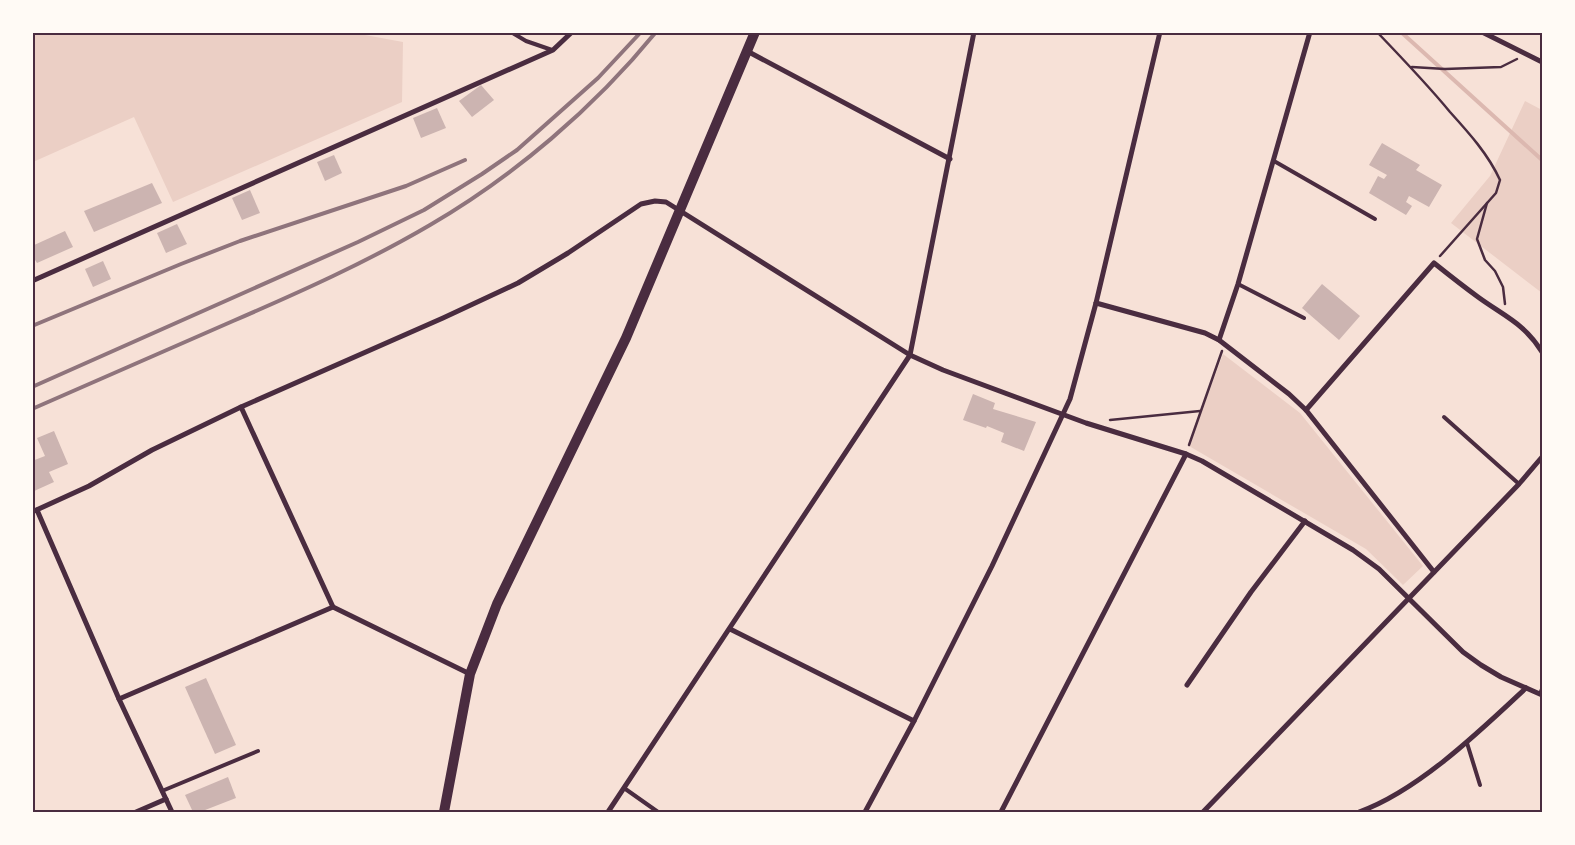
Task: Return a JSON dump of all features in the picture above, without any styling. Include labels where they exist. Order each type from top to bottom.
[{"type":"main road","points":[[444,812],[470,674],[497,604],[626,338],[755,32]]},
{"type":"street","points":[[32,281],[553,50],[572,32]]},
{"type":"street","points":[[608,812],[910,355],[974,32]]},
{"type":"street","points":[[865,812],[914,721],[992,566],[1063,414],[1076,381],[1160,32]]},
{"type":"street","points":[[1219,340],[1238,284],[1310,32]]},
{"type":"street","points":[[1482,32],[1542,62]]},
{"type":"street","points":[[747,51],[950,159]]},
{"type":"street","points":[[172,812],[35,511],[89,486],[152,450],[518,283],[568,253],[641,204],[654,201],[666,202],[910,355],[943,370],[1086,423],[1186,454],[1202,461],[1353,550],[1378,569],[1463,652],[1494,673],[1526,688],[1542,693]]},
{"type":"street","points":[[1306,410],[1434,263],[1479,298],[1523,326],[1542,352]]},
{"type":"street","points":[[1096,303],[1205,333],[1219,340],[1289,394],[1306,410],[1434,572]]},
{"type":"street","points":[[242,408],[334,607],[470,674]]},
{"type":"street","points":[[1001,812],[1186,454]]},
{"type":"street","points":[[1203,812],[1519,484],[1542,457]]},
{"type":"street","points":[[1188,684],[1251,592],[1305,521]]},
{"type":"street","points":[[120,699],[334,607]]},
{"type":"street","points":[[730,629],[914,721]]},
{"type":"street","points":[[1358,812],[1372,808],[1410,785],[1467,743],[1526,688]]},
{"type":"street","points":[[136,812],[166,800]]},
{"type":"street","points":[[1372,808],[1377,812]]},
{"type":"lane","points":[[511,32],[553,50]]},
{"type":"lane","points":[[1274,161],[1375,218]]},
{"type":"lane","points":[[1238,284],[1304,318]]},
{"type":"lane","points":[[1444,417],[1519,484]]},
{"type":"lane","points":[[1467,743],[1480,785]]},
{"type":"lane","points":[[162,791],[258,751]]},
{"type":"lane","points":[[624,788],[658,812]]},
{"type":"path","points":[[1377,32],[1471,136],[1493,165],[1500,180],[1496,193],[1434,263]]},
{"type":"path","points":[[1410,67],[1445,69],[1501,67],[1525,54]]},
{"type":"path","points":[[1488,202],[1477,238],[1485,260],[1495,271],[1503,287],[1507,315]]},
{"type":"path","points":[[1186,454],[1224,344]]},
{"type":"path","points":[[1086,423],[1200,412]]},
{"type":"shaded area","points":[[32,33],[365,33],[365,35],[403,42],[402,102],[173,202],[134,117],[33,162]]},
{"type":"shaded area","points":[[1525,101],[1542,110],[1542,293],[1451,223],[1490,176]]},
{"type":"shaded area","points":[[1223,354],[1300,413],[1423,566],[1403,585],[1366,549],[1189,446]]},
{"type":"building","points":[[481,85],[494,100],[472,117],[459,101]]},
{"type":"building","points":[[437,108],[446,128],[421,138],[413,118]]},
{"type":"building","points":[[1382,143],[1420,165],[1416,170],[1442,185],[1429,207],[1409,196],[1406,202],[1412,206],[1406,215],[1369,193],[1378,176],[1384,179],[1387,175],[1369,165]]},
{"type":"building","points":[[334,155],[342,173],[325,181],[317,162]]},
{"type":"building","points":[[152,183],[162,203],[94,232],[84,211]]},
{"type":"building","points":[[250,190],[260,213],[242,220],[232,198]]},
{"type":"building","points":[[177,224],[187,244],[166,253],[157,233]]},
{"type":"building","points":[[65,231],[73,247],[37,263],[32,255],[32,246]]},
{"type":"building","points":[[103,261],[111,279],[93,287],[85,269]]},
{"type":"building","points":[[1322,284],[1360,316],[1339,340],[1302,308]]},
{"type":"building","points":[[973,394],[995,403],[993,409],[1036,422],[1024,451],[1001,442],[1004,433],[987,426],[986,428],[963,420]]},
{"type":"building","points":[[54,431],[68,464],[49,472],[54,482],[32,492],[32,461],[45,456],[37,438]]},
{"type":"building","points":[[206,678],[236,745],[215,754],[185,687]]},
{"type":"building","points":[[228,777],[236,798],[200,812],[193,812],[185,795]]},
{"type":"waterway","points":[[1401,32],[1542,160]]},
{"type":"railway","points":[[32,387],[358,242],[424,210],[517,150],[598,78],[641,32]]},
{"type":"railway","points":[[32,409],[308,288],[382,252],[430,225],[492,185],[551,139],[606,87],[656,32]]},
{"type":"railway","points":[[32,326],[240,241],[406,186],[465,160]]}]
